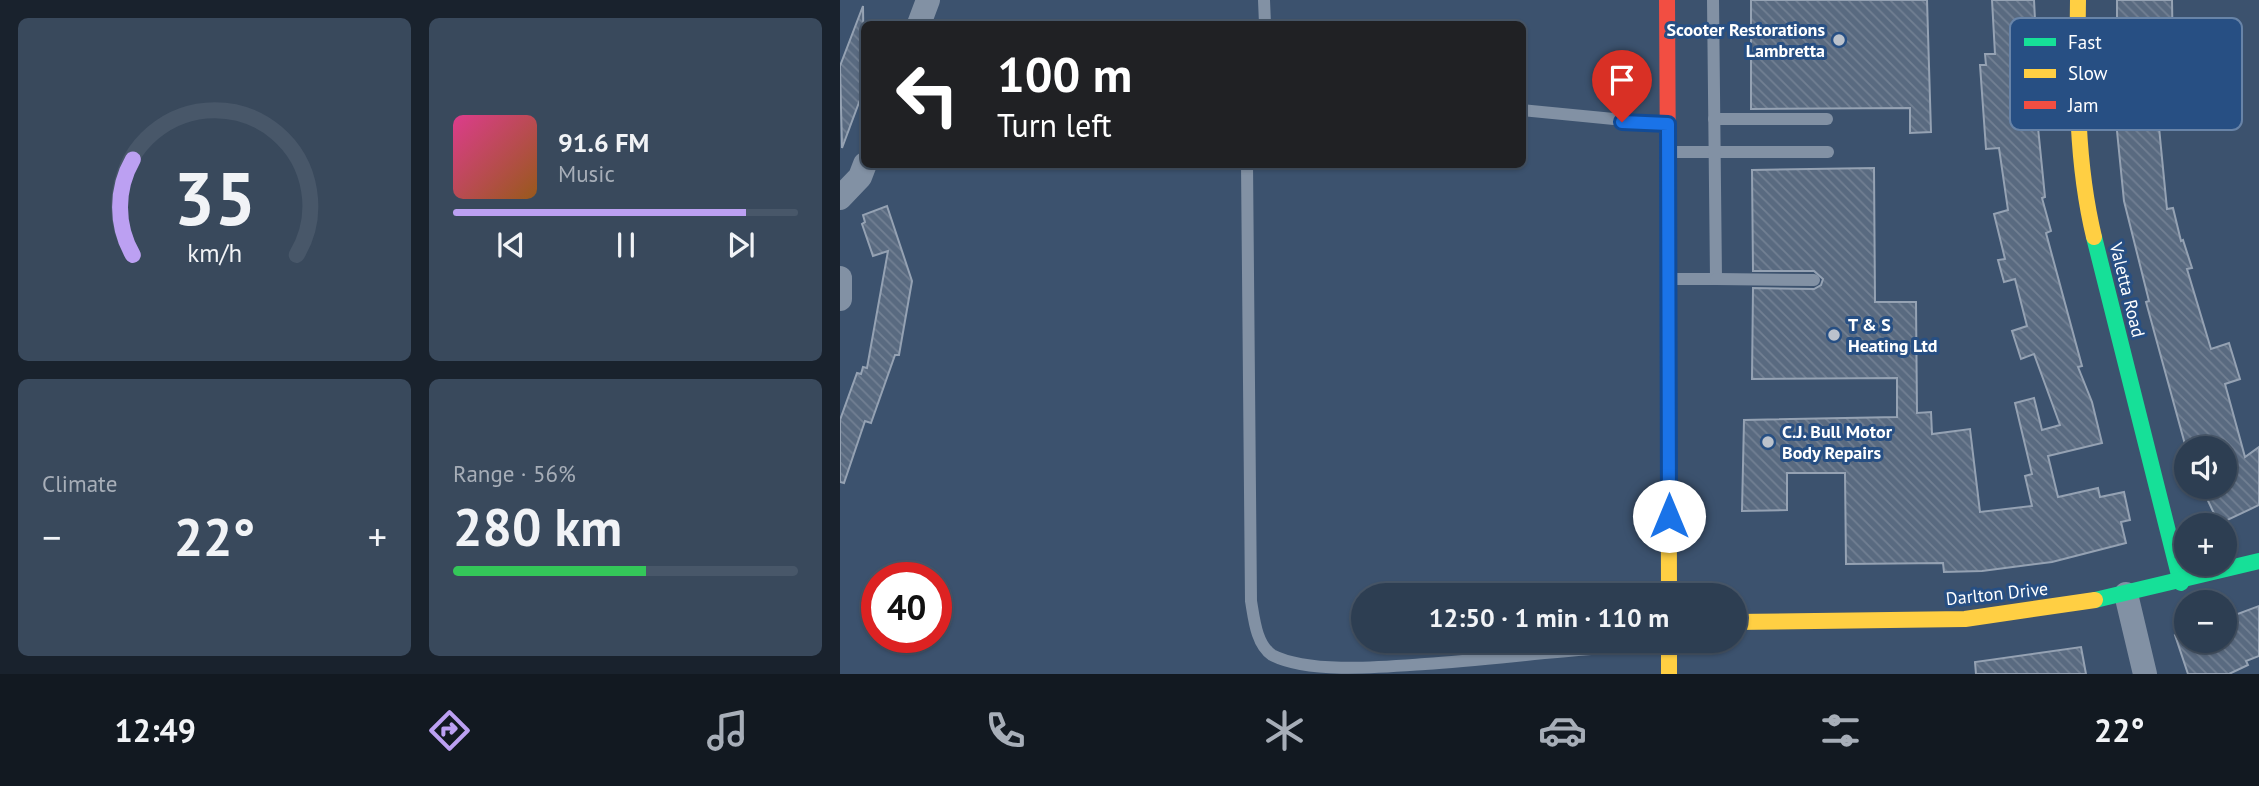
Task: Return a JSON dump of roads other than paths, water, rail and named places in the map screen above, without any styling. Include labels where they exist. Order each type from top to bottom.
[{"type":"street","points":[[920,21],[928,0]]},
{"type":"street","points":[[1667,0],[1669,583]]},
{"type":"street","name":"Valetta Road","points":[[2078,0],[2078,18]]},
{"type":"street","name":"Valetta Road","points":[[2077,130],[2085,203],[2181,583]]},
{"type":"street","points":[[840,198],[860,177],[863,168]]},
{"type":"street","points":[[840,278],[840,299]]},
{"type":"street","name":"Darlton Drive","points":[[1747,622],[1965,619],[2050,608],[2126,594],[2181,583],[2259,561]]},
{"type":"street","points":[[2126,594],[2145,674]]},
{"type":"street","points":[[1669,653],[1669,674]]},
{"type":"lane","points":[[1264,0],[1265,21]]},
{"type":"lane","points":[[1713,0],[1716,279]]},
{"type":"lane","points":[[1526,110],[1668,124]]},
{"type":"lane","points":[[1714,119],[1827,119]]},
{"type":"lane","points":[[1668,152],[1828,152]]},
{"type":"lane","points":[[1247,168],[1251,601],[1257,633],[1271,654],[1303,666],[1343,669],[1566,653]]},
{"type":"lane","points":[[1670,279],[1814,280]]},
{"type":"place","name":"Scooter Restorations Lambretta","points":[[1839,40]]},
{"type":"place","name":"T & S Heating Ltd","points":[[1834,335]]},
{"type":"place","name":"C.J. Bull Motor Body Repairs","points":[[1768,442]]}]
